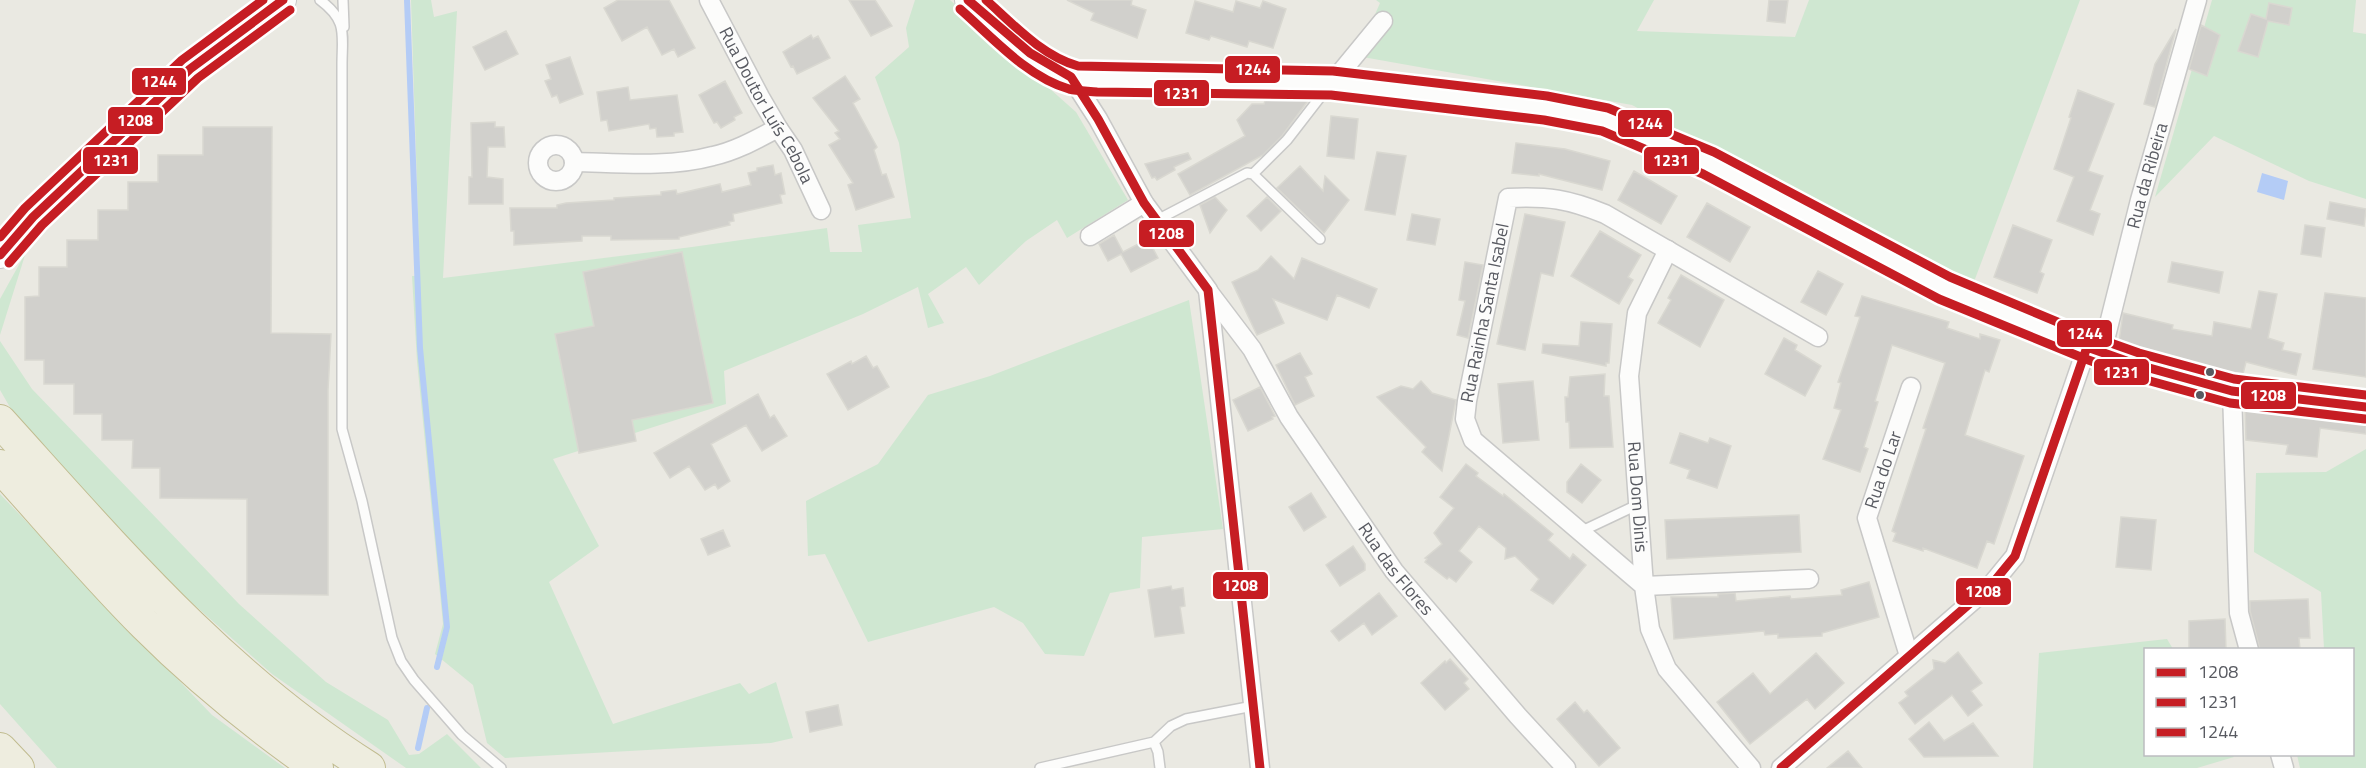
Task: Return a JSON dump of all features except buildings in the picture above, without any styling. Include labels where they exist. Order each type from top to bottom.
[{"type":"highway","points":[[0,421],[137,573],[209,644],[280,704],[369,768]]},
{"type":"highway","points":[[0,466],[145,625],[267,733],[317,768]]},
{"type":"highway","points":[[0,749],[18,768]]},
{"type":"main road","points":[[0,255],[33,217],[190,69],[283,0]]},
{"type":"main road","points":[[968,0],[1022,46],[1056,70],[1071,77],[1097,80],[1332,83],[1546,108],[1605,119],[1708,164],[1945,288],[2094,350],[2135,364],[2232,390],[2366,407]]},
{"type":"main road","points":[[0,240],[33,217]]},
{"type":"street","name":"Rua Doutor Luís Cebola","points":[[709,0],[778,128],[793,150],[821,210]]},
{"type":"street","name":"Rua da Ribeira","points":[[1781,768],[1992,584],[2015,556],[2094,350],[2140,200],[2196,0]]},
{"type":"street","points":[[1332,83],[1383,21]]},
{"type":"street","name":"Rua das Flores","points":[[1071,77],[1098,119],[1143,203],[1252,349],[1289,417],[1394,571],[1518,716],[1566,768]]},
{"type":"street","points":[[574,162],[684,162],[715,156],[746,145],[778,128]]},
{"type":"street","name":"Rua Rainha Santa Isabel","points":[[1644,586],[1473,440],[1465,418],[1508,198],[1544,196],[1574,202],[1605,214],[1818,337]]},
{"type":"street","points":[[1090,236],[1143,203]]},
{"type":"street","name":"Rua Dom Dinis","points":[[1644,586],[1629,376],[1637,313],[1668,250]]},
{"type":"street","points":[[1208,290],[1260,768]]},
{"type":"street","name":"Rua do Lar","points":[[1909,656],[1867,518],[1911,387]]},
{"type":"street","points":[[2232,390],[2239,613],[2248,648]]},
{"type":"street","points":[[1752,768],[1667,669],[1650,629],[1644,586],[1809,579]]},
{"type":"lane","points":[[320,0],[331,8],[344,30]]},
{"type":"lane","points":[[343,0],[342,429],[362,501],[392,638],[400,661],[462,735],[501,768]]},
{"type":"lane","points":[[1253,174],[1287,140],[1332,83]]},
{"type":"lane","points":[[1157,220],[1247,173],[1253,174],[1320,239]]},
{"type":"lane","points":[[1582,531],[1637,505]]},
{"type":"lane","points":[[1040,768],[1154,742],[1171,726],[1186,719],[1253,706]]},
{"type":"lane","points":[[1154,742],[1161,768]]},
{"type":"green space","points":[[411,0],[431,0],[434,17],[457,11],[443,278],[827,228],[830,252],[862,252],[858,225],[911,218],[899,143],[875,77],[909,47],[906,28],[915,0],[950,0],[1076,112],[1128,200],[1067,238],[1057,220],[1026,241],[979,285],[966,267],[928,294],[944,323],[928,328],[918,287],[863,314],[724,371],[726,404],[553,459],[599,546],[549,582],[613,724],[740,683],[749,694],[776,682],[793,738],[771,743],[505,758],[487,743],[473,685],[435,654],[443,624],[417,361],[412,276],[420,276]]},
{"type":"green space","points":[[1376,0],[1654,0],[1637,31],[1795,37],[1809,0],[2080,0],[1972,287],[1632,105],[1357,56],[1380,3]]},
{"type":"green space","points":[[2212,0],[2356,0],[2353,32],[2366,34],[2366,199],[2309,181],[2214,136],[2155,197]]},
{"type":"green space","points":[[26,252],[0,335],[0,299]]},
{"type":"green space","points":[[1189,300],[1223,529],[1142,537],[1140,588],[1110,593],[1084,656],[1045,654],[1023,623],[994,607],[868,642],[825,554],[808,556],[806,501],[878,464],[928,395],[990,376]]},
{"type":"green space","points":[[0,341],[32,389],[239,604],[326,682],[388,720],[409,755],[419,754],[447,734],[481,768],[406,768],[272,674],[163,577],[11,409],[0,390]]},
{"type":"green space","points":[[2366,449],[2366,768],[2300,768],[2297,756],[2354,756],[2354,648],[2324,648],[2321,592],[2254,552],[2256,473],[2326,472]]},
{"type":"green space","points":[[0,494],[212,715],[285,768],[57,768],[0,704]]},
{"type":"green space","points":[[2167,639],[2172,648],[2144,648],[2144,756],[2234,757],[2197,768],[2033,768],[2039,653]]},
{"type":"water","points":[[2262,173],[2288,181],[2284,200],[2257,192]]},
{"type":"waterway","points":[[407,0],[420,348],[447,627],[437,667]]},
{"type":"waterway","points":[[418,748],[427,708]]},
{"type":"transit line","name":"1244","points":[[0,237],[25,208],[182,60],[263,0]]},
{"type":"transit line","name":"1208","points":[[0,255],[33,217],[190,69],[283,0]]},
{"type":"transit line","name":"1208","points":[[968,0],[1030,53],[1071,77]]},
{"type":"transit line","name":"1244","points":[[986,0],[1040,47],[1078,66],[1333,71],[1547,96],[1608,108],[1714,152],[1950,277],[2091,336],[2139,353],[2234,379],[2366,395]]},
{"type":"transit line","name":"1231","points":[[960,9],[1024,66],[1072,90],[1331,95],[1544,120],[1602,131],[1703,174],[1939,299],[2083,358],[2132,376],[2230,403],[2365,419]]},
{"type":"transit line","name":"1231","points":[[9,263],[42,225],[198,78],[290,10]]},
{"type":"transit line","name":"1208","points":[[1071,77],[1098,119],[1144,203],[1208,290],[1260,768]]},
{"type":"transit line","name":"1208","points":[[2087,347],[2135,364],[2232,391],[2366,407]]},
{"type":"transit line","name":"1208","points":[[1781,768],[1992,584],[2015,556],[2087,347]]}]
